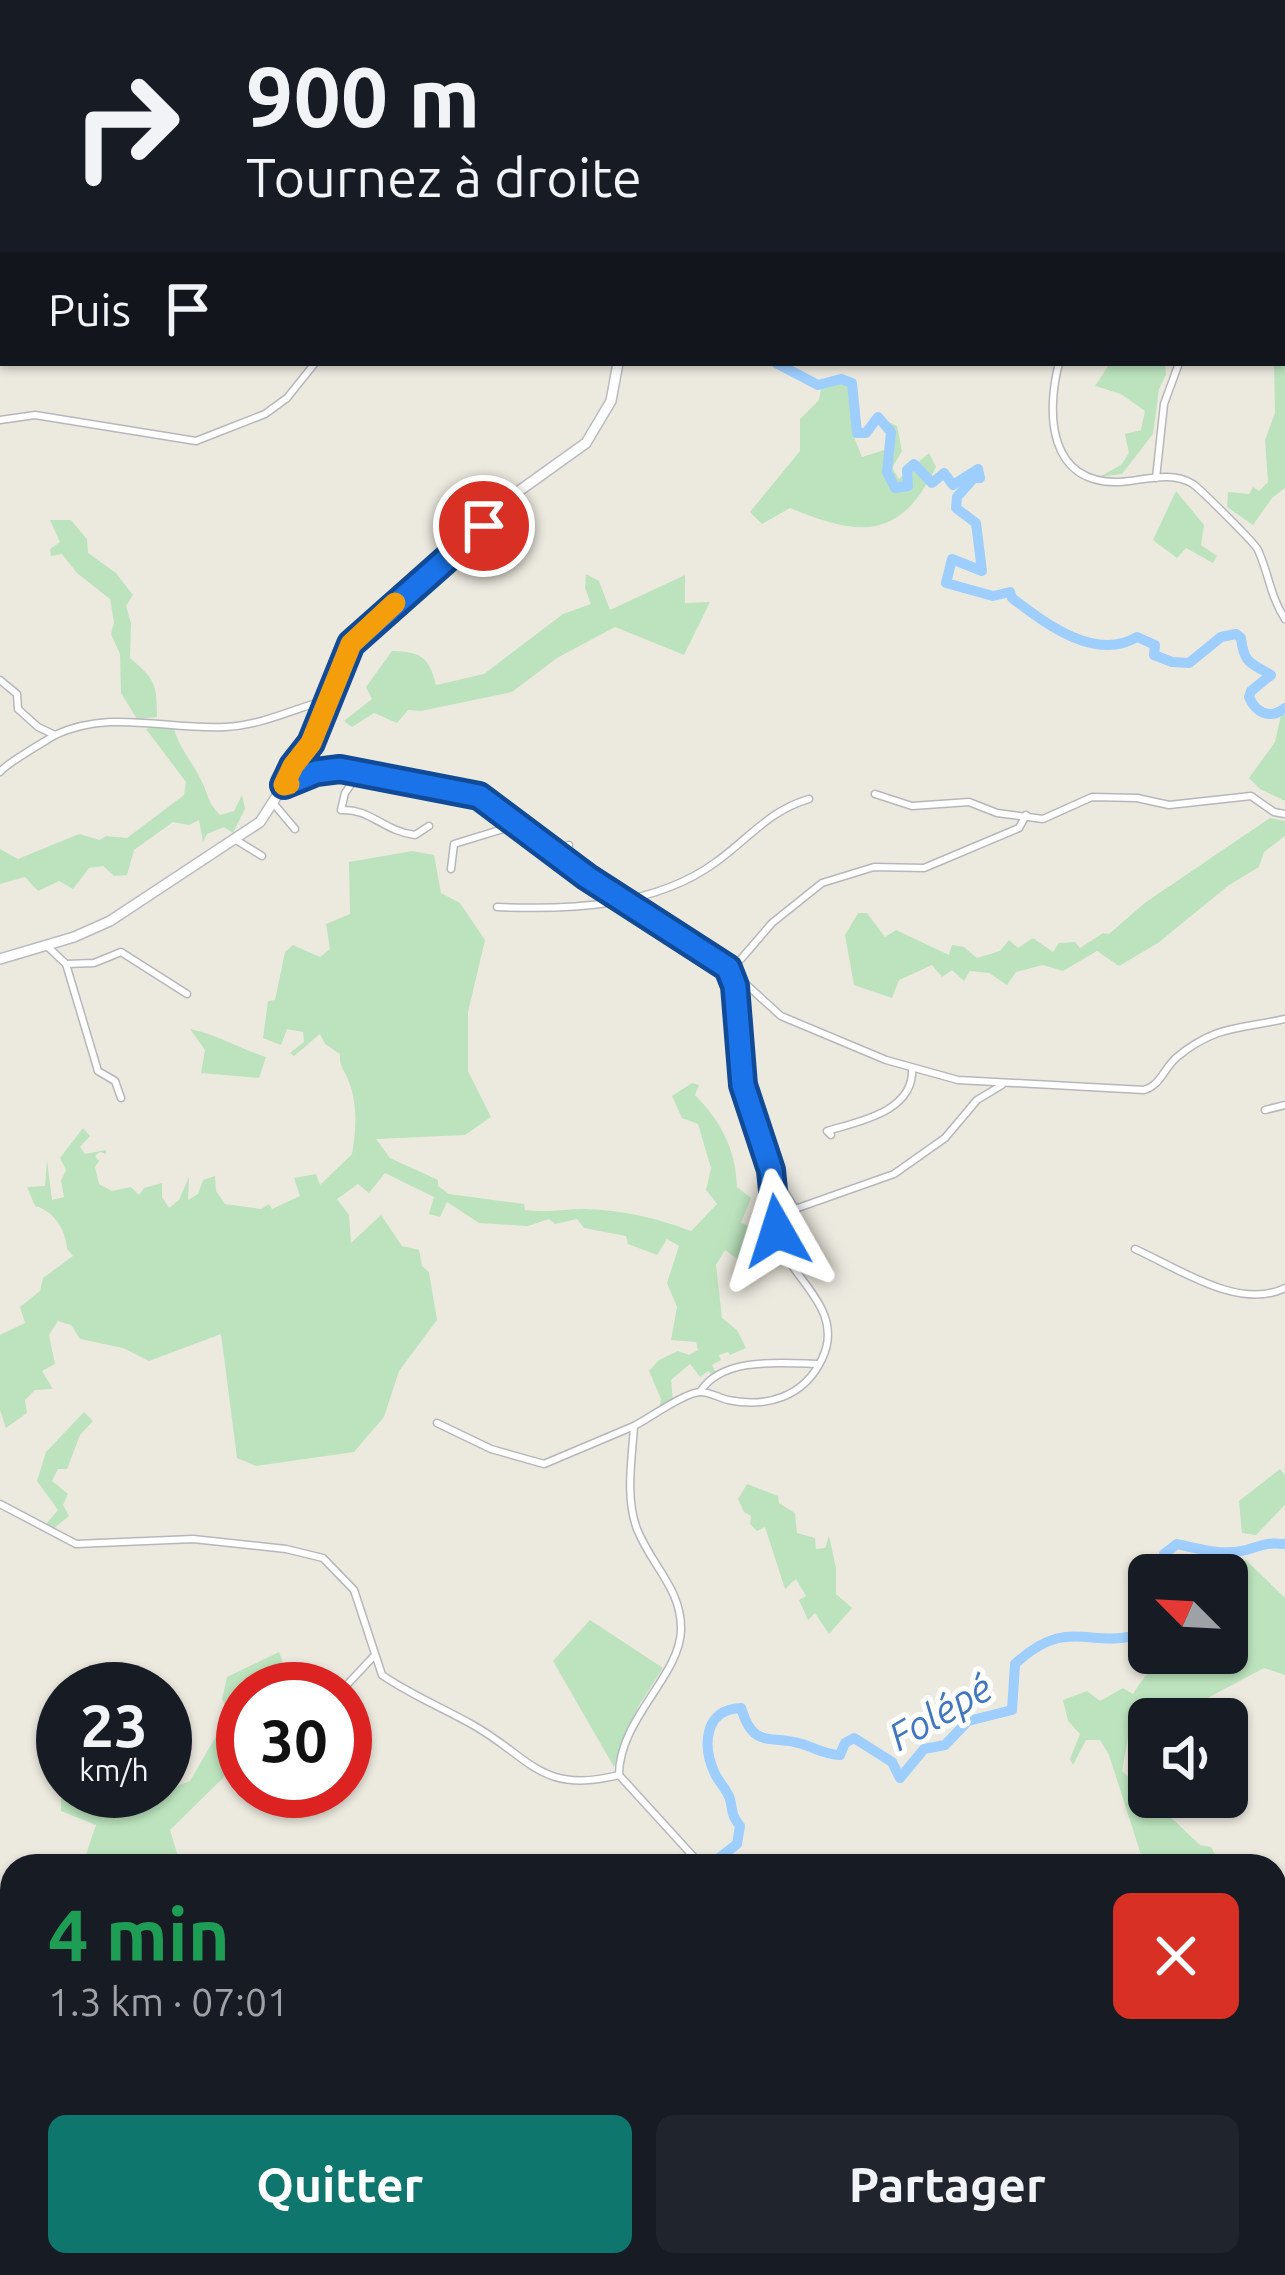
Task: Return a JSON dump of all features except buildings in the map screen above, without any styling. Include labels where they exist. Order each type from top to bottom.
[{"type":"street","points":[[0,420],[35,415],[196,441],[266,413],[287,398],[313,366]]},
{"type":"street","points":[[0,959],[110,922],[260,822],[311,743],[346,653],[357,637],[519,491],[586,443],[614,392],[618,366]]},
{"type":"street","points":[[1059,366],[1052,416],[1062,454],[1082,473],[1097,479],[1156,478],[1193,484],[1255,543],[1268,591],[1285,619]]},
{"type":"street","points":[[1156,478],[1164,404],[1178,366]]},
{"type":"street","points":[[0,680],[17,694],[18,709],[55,734]]},
{"type":"street","points":[[0,772],[55,734],[108,719],[196,727],[262,723],[326,700]]},
{"type":"street","points":[[284,785],[320,771],[359,773],[479,796],[549,850],[728,968],[788,1021],[911,1069],[948,1078],[1144,1090],[1154,1087],[1178,1056],[1220,1030],[1285,1019]]},
{"type":"street","points":[[359,773],[345,793],[341,810],[366,812],[392,832],[416,835],[429,826]]},
{"type":"street","points":[[875,794],[912,806],[969,802],[998,813],[1043,819],[1092,796],[1169,805],[1250,796],[1285,814]]},
{"type":"street","points":[[497,907],[563,907],[626,900],[668,889],[713,865],[778,811],[809,800]]},
{"type":"street","points":[[274,804],[295,829]]},
{"type":"street","points":[[728,968],[814,887],[874,867],[924,868],[1018,828],[1026,815]]},
{"type":"street","points":[[451,868],[454,844],[514,825]]},
{"type":"street","points":[[236,840],[262,856]]},
{"type":"street","points":[[549,850],[568,844]]},
{"type":"street","points":[[47,946],[66,964],[98,1071],[115,1081],[121,1098]]},
{"type":"street","points":[[66,964],[94,963],[124,953],[187,994]]},
{"type":"street","points":[[700,1392],[741,1402],[781,1399],[800,1388],[820,1364],[827,1344],[823,1312],[779,1244],[771,1170],[743,1085],[735,986],[728,968]]},
{"type":"street","points":[[831,1135],[827,1130],[867,1121],[903,1097],[913,1080],[911,1069]]},
{"type":"street","points":[[777,1231],[782,1219],[795,1210],[894,1174],[945,1138],[980,1097],[1005,1083]]},
{"type":"street","points":[[1265,1110],[1285,1106]]},
{"type":"street","points":[[771,1170],[795,1210]]},
{"type":"street","points":[[1135,1250],[1232,1292],[1268,1297],[1285,1288]]},
{"type":"street","points":[[437,1423],[471,1442],[544,1464],[700,1392],[712,1377],[772,1363],[820,1364]]},
{"type":"street","points":[[619,1775],[625,1744],[681,1635],[672,1587],[646,1550],[633,1518],[634,1426]]},
{"type":"street","points":[[0,1504],[76,1544],[172,1538],[326,1560],[351,1584],[384,1676],[477,1727],[530,1767],[571,1780],[619,1775]]},
{"type":"street","points":[[369,1662],[374,1657]]},
{"type":"street","points":[[619,1775],[691,1854]]},
{"type":"green space","points":[[1108,366],[1165,366],[1153,434],[1122,474],[1099,477],[1121,465],[1129,453],[1125,434],[1141,430],[1145,411],[1121,394],[1095,386]]},
{"type":"green space","points":[[1274,366],[1285,366],[1285,488],[1253,525],[1227,507],[1228,492],[1249,494],[1253,487],[1259,491],[1268,482],[1265,440],[1275,413]]},
{"type":"green space","points":[[841,382],[849,387],[854,437],[862,457],[887,449],[889,422],[897,426],[902,451],[892,468],[899,479],[929,453],[936,467],[907,509],[875,526],[837,524],[790,508],[762,524],[750,512],[800,451],[800,419],[819,400],[821,389]]},
{"type":"green space","points":[[1176,491],[1204,525],[1201,545],[1217,556],[1213,563],[1186,548],[1177,558],[1153,540]]},
{"type":"green space","points":[[50,520],[71,520],[87,539],[88,553],[116,573],[133,595],[126,606],[131,623],[130,658],[153,683],[157,717],[137,719],[121,693],[110,599],[77,573],[62,554],[51,556],[50,549],[60,542]]},
{"type":"green space","points":[[586,574],[599,581],[610,610],[685,575],[685,603],[710,602],[684,655],[615,627],[557,658],[512,692],[408,710],[397,723],[374,713],[352,727],[344,721],[372,699],[366,687],[392,651],[423,658],[436,685],[484,674],[563,614],[591,604]]},
{"type":"green space","points":[[1285,712],[1285,801],[1249,778],[1275,742]]},
{"type":"green space","points":[[161,724],[174,729],[220,815],[234,811],[242,795],[245,809],[233,833],[224,827],[207,834],[203,842],[199,820],[189,825],[173,822],[134,850],[127,875],[114,876],[103,866],[89,868],[73,889],[59,881],[38,891],[25,877],[0,884],[0,849],[18,859],[79,834],[100,840],[127,838],[184,795],[186,782],[146,729]]},
{"type":"green space","points":[[1270,818],[1285,821],[1285,836],[1264,852],[1259,867],[1229,885],[1158,943],[1119,966],[1097,951],[1063,971],[1043,965],[1016,972],[1007,985],[989,973],[970,971],[964,981],[952,970],[942,977],[932,965],[899,980],[892,998],[854,985],[845,935],[858,913],[867,913],[885,937],[896,930],[949,955],[952,945],[964,947],[977,958],[1000,951],[1009,940],[1018,948],[1033,938],[1053,952],[1059,943],[1075,942],[1080,948],[1109,934],[1146,902]]},
{"type":"green space","points":[[412,851],[434,855],[441,893],[460,903],[485,940],[468,1012],[468,1071],[491,1117],[465,1135],[376,1139],[390,1158],[438,1180],[438,1186],[449,1194],[524,1204],[525,1210],[532,1211],[626,1213],[691,1231],[717,1204],[706,1190],[711,1168],[698,1124],[682,1118],[672,1096],[692,1083],[699,1085],[695,1095],[725,1137],[737,1187],[751,1198],[741,1223],[770,1234],[760,1276],[725,1250],[716,1265],[722,1318],[737,1330],[746,1348],[719,1355],[712,1375],[708,1371],[700,1377],[690,1364],[671,1380],[673,1400],[659,1409],[661,1399],[649,1371],[678,1351],[689,1355],[698,1350],[696,1342],[671,1340],[677,1307],[667,1283],[679,1246],[667,1239],[657,1255],[628,1244],[626,1236],[584,1228],[577,1219],[555,1224],[549,1219],[528,1226],[479,1223],[447,1202],[440,1217],[429,1214],[434,1197],[385,1173],[369,1193],[358,1184],[337,1199],[349,1215],[351,1243],[381,1215],[402,1246],[419,1250],[422,1266],[429,1272],[437,1320],[399,1371],[384,1417],[354,1452],[256,1466],[237,1458],[221,1334],[149,1361],[123,1348],[80,1339],[71,1325],[58,1321],[49,1335],[55,1364],[42,1371],[53,1389],[35,1390],[25,1400],[27,1413],[6,1428],[0,1410],[0,1335],[25,1323],[20,1307],[40,1291],[43,1278],[73,1256],[58,1222],[35,1206],[27,1187],[45,1186],[47,1160],[52,1200],[64,1197],[61,1181],[66,1170],[60,1158],[83,1128],[90,1136],[80,1147],[85,1154],[106,1150],[95,1156],[99,1184],[112,1191],[131,1187],[139,1195],[144,1188],[162,1183],[162,1197],[169,1208],[179,1200],[189,1177],[188,1200],[198,1194],[203,1180],[215,1176],[216,1191],[225,1204],[261,1209],[269,1204],[272,1209],[300,1196],[294,1178],[316,1174],[320,1185],[352,1154],[355,1109],[340,1054],[320,1034],[294,1056],[290,1053],[304,1042],[303,1032],[287,1029],[281,1045],[263,1038],[268,1001],[275,1000],[285,952],[293,945],[320,957],[330,949],[326,924],[350,914],[349,862]]},
{"type":"green space","points":[[190,1029],[266,1057],[259,1078],[201,1073],[205,1050]]},
{"type":"green space","points":[[84,1412],[93,1421],[80,1435],[67,1469],[58,1469],[52,1481],[68,1494],[63,1505],[69,1516],[53,1529],[46,1524],[58,1510],[37,1481],[46,1452]]},
{"type":"green space","points":[[1280,1469],[1285,1475],[1285,1505],[1256,1535],[1242,1533],[1239,1501]]},
{"type":"green space","points":[[747,1484],[778,1496],[779,1503],[795,1513],[797,1533],[815,1538],[816,1549],[825,1548],[829,1536],[836,1594],[852,1608],[829,1634],[815,1613],[808,1620],[799,1600],[806,1596],[796,1579],[785,1589],[765,1527],[757,1531],[750,1524],[751,1516],[738,1499]]},
{"type":"green space","points":[[1248,1562],[1285,1598],[1285,1675],[1264,1668],[1208,1698],[1128,1698],[1122,1771],[1128,1777],[1128,1814],[1100,1740],[1086,1740],[1073,1765],[1070,1759],[1080,1734],[1068,1721],[1063,1700],[1087,1691],[1100,1701],[1123,1688],[1133,1694],[1148,1674],[1248,1674]]},
{"type":"green space","points":[[590,1620],[663,1668],[639,1705],[614,1767],[553,1661]]},
{"type":"green space","points":[[279,1652],[283,1662],[258,1662]]},
{"type":"green space","points":[[216,1736],[216,1785],[192,1808],[192,1778]]},
{"type":"green space","points":[[78,1818],[182,1818],[170,1830],[177,1854],[86,1854],[96,1825]]},
{"type":"green space","points":[[1129,1818],[1172,1818],[1215,1854],[1141,1854]]},
{"type":"waterway","points":[[782,366],[818,385],[841,379],[852,383],[857,433],[866,433],[878,417],[891,432],[887,472],[895,488],[908,486],[907,470],[914,464],[932,483],[944,473],[953,485],[978,469],[980,478],[974,478],[957,497],[956,508],[976,523],[982,571],[952,559],[946,583],[993,596],[1010,592],[1025,608],[1071,636],[1104,645],[1137,637],[1155,645],[1154,655],[1172,662],[1189,663],[1221,637],[1236,634],[1247,658],[1271,675],[1251,691],[1252,703],[1269,714],[1285,708]]},
{"type":"waterway","name":"Folépé","points":[[1164,1554],[1177,1544],[1229,1552],[1285,1544]]},
{"type":"waterway","name":"Folépé","points":[[724,1854],[737,1844],[740,1826],[715,1774],[708,1741],[713,1722],[729,1710],[741,1708],[757,1735],[825,1753],[840,1755],[845,1743],[854,1738],[892,1762],[900,1778],[924,1749],[945,1745],[968,1721],[1012,1710],[1015,1664],[1034,1649],[1067,1637],[1128,1637]]},
{"type":"slow traffic","points":[[289,784],[284,785],[311,743],[351,644],[395,603]]},
{"type":"route","points":[[484,526],[351,644],[311,743],[284,785],[316,772],[340,769],[479,796],[587,877],[728,968],[735,986],[743,1085],[771,1170],[777,1231]]}]
